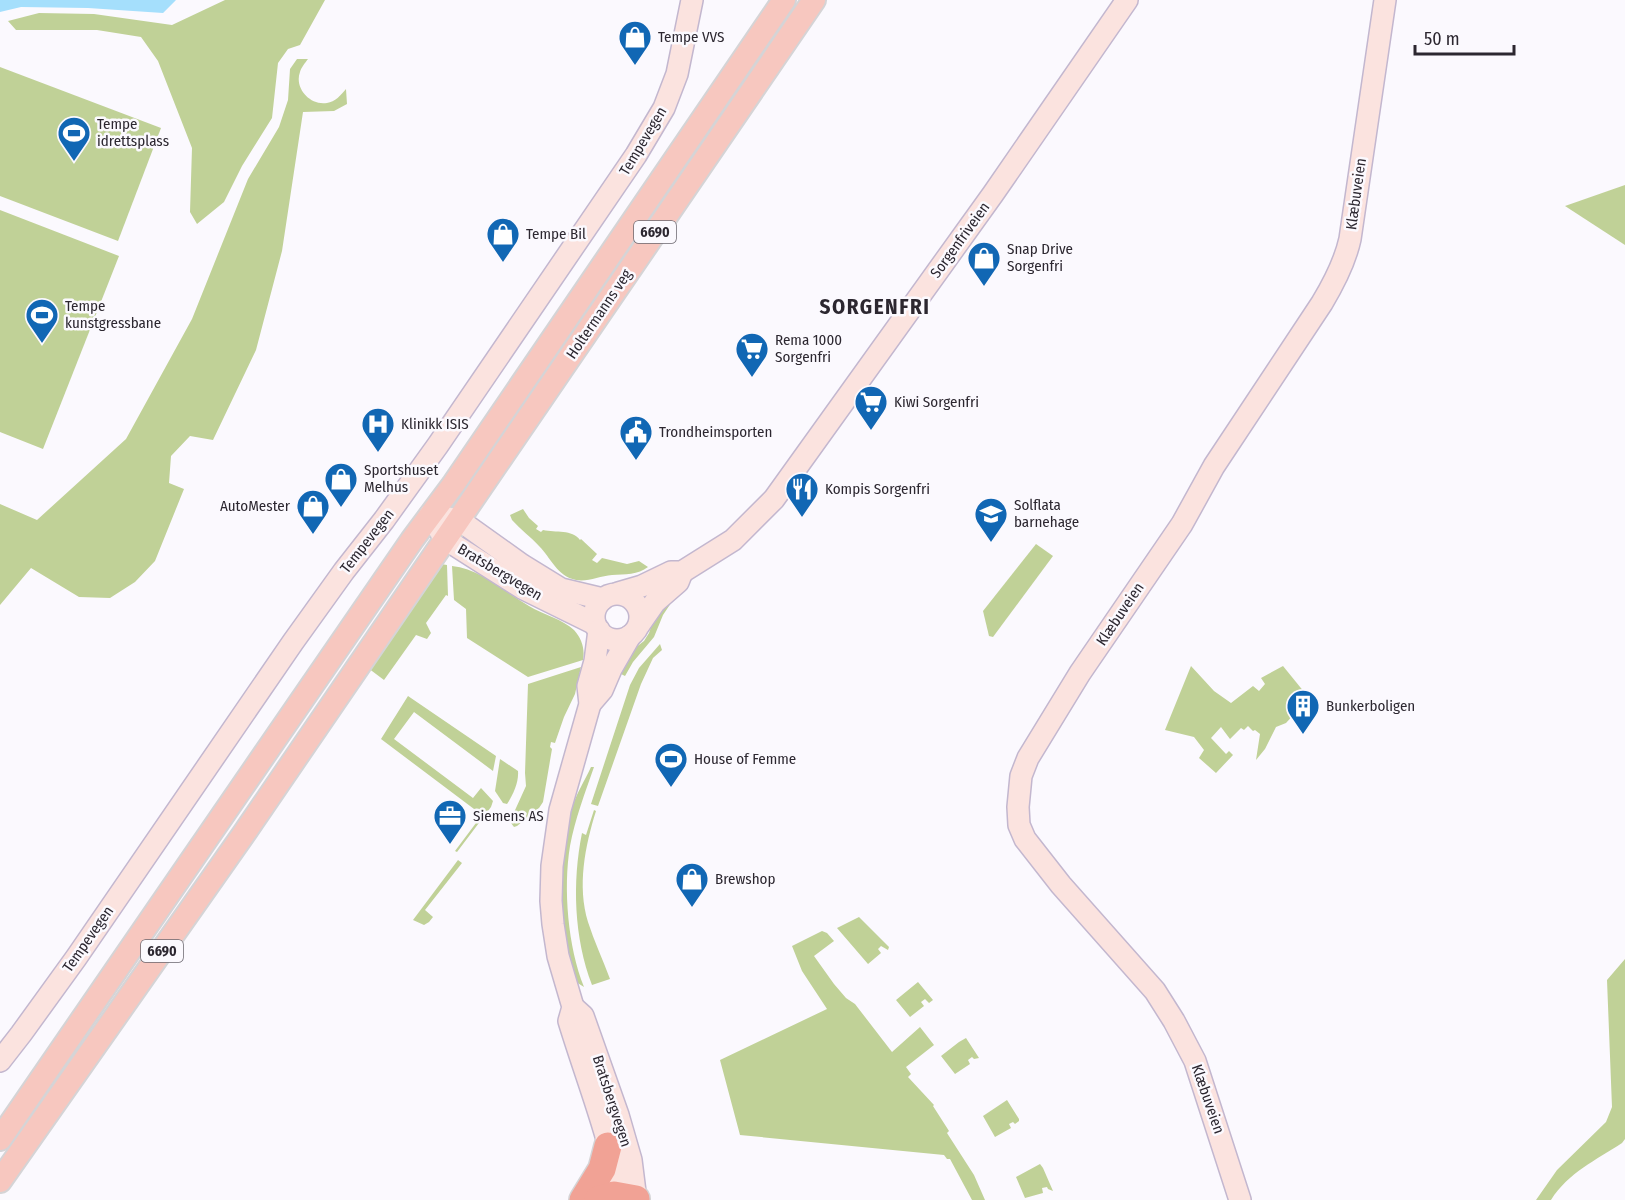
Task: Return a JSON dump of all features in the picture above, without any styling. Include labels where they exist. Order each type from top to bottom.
[{"type":"highway","points":[[583,1200],[602,1168],[608,1146]]},
{"type":"main road","name":"Holtermanns veg","points":[[430,515],[453,485],[784,0]]},
{"type":"main road","name":"Holtermanns veg","points":[[445,539],[814,0]]},
{"type":"main road","name":"6690","points":[[0,1139],[430,515]]},
{"type":"main road","name":"6690","points":[[0,1180],[243,835],[445,539]]},
{"type":"street","name":"Tempevegen","points":[[0,1061],[76,958],[293,642],[438,445],[636,155],[664,108],[677,75],[692,0]]},
{"type":"street","name":"Sorgenfriveien","points":[[610,596],[642,586],[671,572],[682,572],[733,540],[774,499],[993,194],[1127,0]]},
{"type":"street","name":"Klæbuveien","points":[[1240,1200],[1195,1061],[1171,1016],[1155,991],[1061,885],[1025,839],[1019,825],[1021,776],[1028,758],[1080,673],[1182,524],[1214,466],[1322,303],[1338,275],[1350,239],[1384,0]]},
{"type":"street","name":"Bratsbergvegen","points":[[430,515],[459,520],[522,565],[561,589],[610,596]]},
{"type":"street","name":"Bratsbergvegen","points":[[430,515],[445,539],[522,588],[597,627],[595,661],[588,686],[590,704],[560,810],[552,866],[551,901],[558,956],[573,1007],[583,1016],[618,1115],[631,1160],[624,1199]]},
{"type":"street","name":"Sorgenfriveien","points":[[634,631],[655,602],[678,582],[682,572]]},
{"type":"street","points":[[625,595],[638,605],[640,611],[634,631],[616,640],[609,639],[597,627],[595,610],[598,604],[610,596],[625,595]]},
{"type":"street","name":"Bratsbergvegen","points":[[590,704],[602,690],[610,669],[634,631]]},
{"type":"street","name":"Bratsbergvegen","points":[[573,1007],[569,1021],[624,1199]]},
{"type":"green space","points":[[225,0],[325,0],[300,45],[288,49],[278,63],[272,118],[242,166],[224,202],[197,224],[190,212],[192,148],[158,61],[141,37],[97,30],[16,30],[8,21],[39,13],[94,14],[172,25]]},
{"type":"green space","points":[[297,59],[308,59],[301,69],[299,84],[309,99],[321,103],[330,102],[338,98],[346,89],[347,104],[334,111],[303,112],[282,251],[256,350],[213,440],[190,436],[171,456],[169,483],[184,489],[155,561],[135,582],[110,598],[79,597],[31,568],[0,605],[0,504],[37,520],[126,439],[192,319],[248,179],[279,127],[288,100],[290,69]]},
{"type":"green space","name":"Tempe idrettsplass","points":[[0,67],[161,128],[118,241],[0,196]]},
{"type":"green space","points":[[1625,185],[1625,245],[1565,206]]},
{"type":"green space","name":"Tempe kunstgressbane","points":[[0,210],[119,256],[43,449],[0,432]]},
{"type":"green space","points":[[523,509],[538,526],[536,529],[541,532],[543,530],[568,533],[581,539],[597,554],[592,560],[597,563],[602,558],[627,564],[639,561],[648,567],[636,573],[585,580],[569,578],[559,571],[539,546],[512,520],[510,515]]},
{"type":"green space","points":[[1036,544],[1053,556],[993,637],[989,636],[983,611]]},
{"type":"green space","points":[[441,564],[447,565],[448,596],[446,595],[426,623],[431,633],[427,639],[416,635],[384,680],[368,668]]},
{"type":"green space","points":[[452,566],[483,576],[529,606],[570,626],[581,641],[583,660],[528,677],[467,638],[466,609],[454,600]]},
{"type":"green space","points":[[673,600],[663,615],[654,637],[633,662],[625,676],[617,672],[631,651],[644,641],[655,615]]},
{"type":"green space","points":[[660,644],[662,650],[653,658],[641,684],[598,806],[591,804],[630,685],[639,668]]},
{"type":"green space","points":[[1191,666],[1214,691],[1231,703],[1253,686],[1259,691],[1265,684],[1261,678],[1283,666],[1309,698],[1286,723],[1276,727],[1265,749],[1256,760],[1260,734],[1248,726],[1244,730],[1241,728],[1230,739],[1221,727],[1211,738],[1226,754],[1229,751],[1233,755],[1216,773],[1199,758],[1204,750],[1194,737],[1165,730]]},
{"type":"green space","points":[[581,667],[575,694],[555,743],[551,742],[552,749],[543,802],[539,808],[514,827],[511,819],[526,786],[528,684]]},
{"type":"green space","points":[[408,696],[496,756],[493,771],[414,712],[394,739],[473,798],[481,788],[493,801],[491,807],[457,852],[455,851],[482,815],[381,739]]},
{"type":"green space","points":[[500,759],[518,771],[518,780],[507,804],[503,803],[495,791]]},
{"type":"green space","points":[[591,767],[594,767],[572,836],[567,881],[568,918],[574,954],[584,987],[576,982],[571,961],[564,918],[562,873],[563,851],[572,808]]},
{"type":"green space","points":[[594,810],[596,811],[584,866],[583,894],[588,922],[610,979],[592,985],[581,948],[576,890],[582,833],[586,835]]},
{"type":"green space","points":[[458,860],[462,863],[425,910],[433,917],[424,925],[413,920]]},
{"type":"green space","points":[[859,917],[889,947],[888,950],[881,946],[878,949],[881,953],[868,964],[837,928]]},
{"type":"green space","points":[[822,931],[834,941],[814,956],[834,984],[846,998],[855,1004],[892,1052],[920,1027],[934,1045],[906,1067],[911,1074],[908,1077],[934,1105],[949,1131],[947,1133],[974,1175],[985,1200],[972,1200],[950,1159],[944,1155],[740,1135],[720,1060],[827,1009],[802,971],[792,946]]},
{"type":"green space","points":[[1625,959],[1625,1139],[1574,1175],[1551,1200],[1536,1200],[1557,1170],[1606,1122],[1612,1107],[1607,980]]},
{"type":"green space","points":[[918,982],[933,1000],[929,1003],[925,999],[921,1002],[924,1006],[910,1017],[896,1000]]},
{"type":"green space","points":[[966,1038],[979,1058],[972,1057],[968,1060],[970,1064],[955,1074],[941,1056]]},
{"type":"green space","points":[[1007,1100],[1019,1121],[1009,1124],[1011,1128],[995,1137],[983,1116]]},
{"type":"green space","points":[[1040,1164],[1053,1191],[1047,1187],[1042,1188],[1043,1193],[1025,1198],[1016,1177]]},
{"type":"water","points":[[0,0],[176,0],[163,13],[88,8],[21,7],[0,12]]},
{"type":"place","name":"Tempe VVS","points":[[635,66]]},
{"type":"place","name":"Tempe idrettsplass","points":[[74,162]]},
{"type":"place","name":"Tempe Bil","points":[[503,263]]},
{"type":"place","name":"Snap Drive Sorgenfri","points":[[984,287]]},
{"type":"place","name":"Tempe kunstgressbane","points":[[42,344]]},
{"type":"place","name":"Rema 1000 Sorgenfri","points":[[752,378]]},
{"type":"place","name":"Kiwi Sorgenfri","points":[[871,431]]},
{"type":"place","name":"Klinikk ISIS","points":[[378,453]]},
{"type":"place","name":"Trondheimsporten","points":[[636,461]]},
{"type":"place","name":"Sportshuset Melhus","points":[[341,508]]},
{"type":"place","name":"Kompis Sorgenfri","points":[[802,518]]},
{"type":"place","name":"AutoMester","points":[[313,535]]},
{"type":"place","name":"Solflata barnehage","points":[[991,543]]},
{"type":"place","name":"Bunkerboligen","points":[[1303,735]]},
{"type":"place","name":"House of Femme","points":[[671,788]]},
{"type":"place","name":"Siemens AS","points":[[450,845]]},
{"type":"place","name":"Brewshop","points":[[692,908]]},
{"type":"district","name":"SORGENFRI","points":[[875,307]]}]
